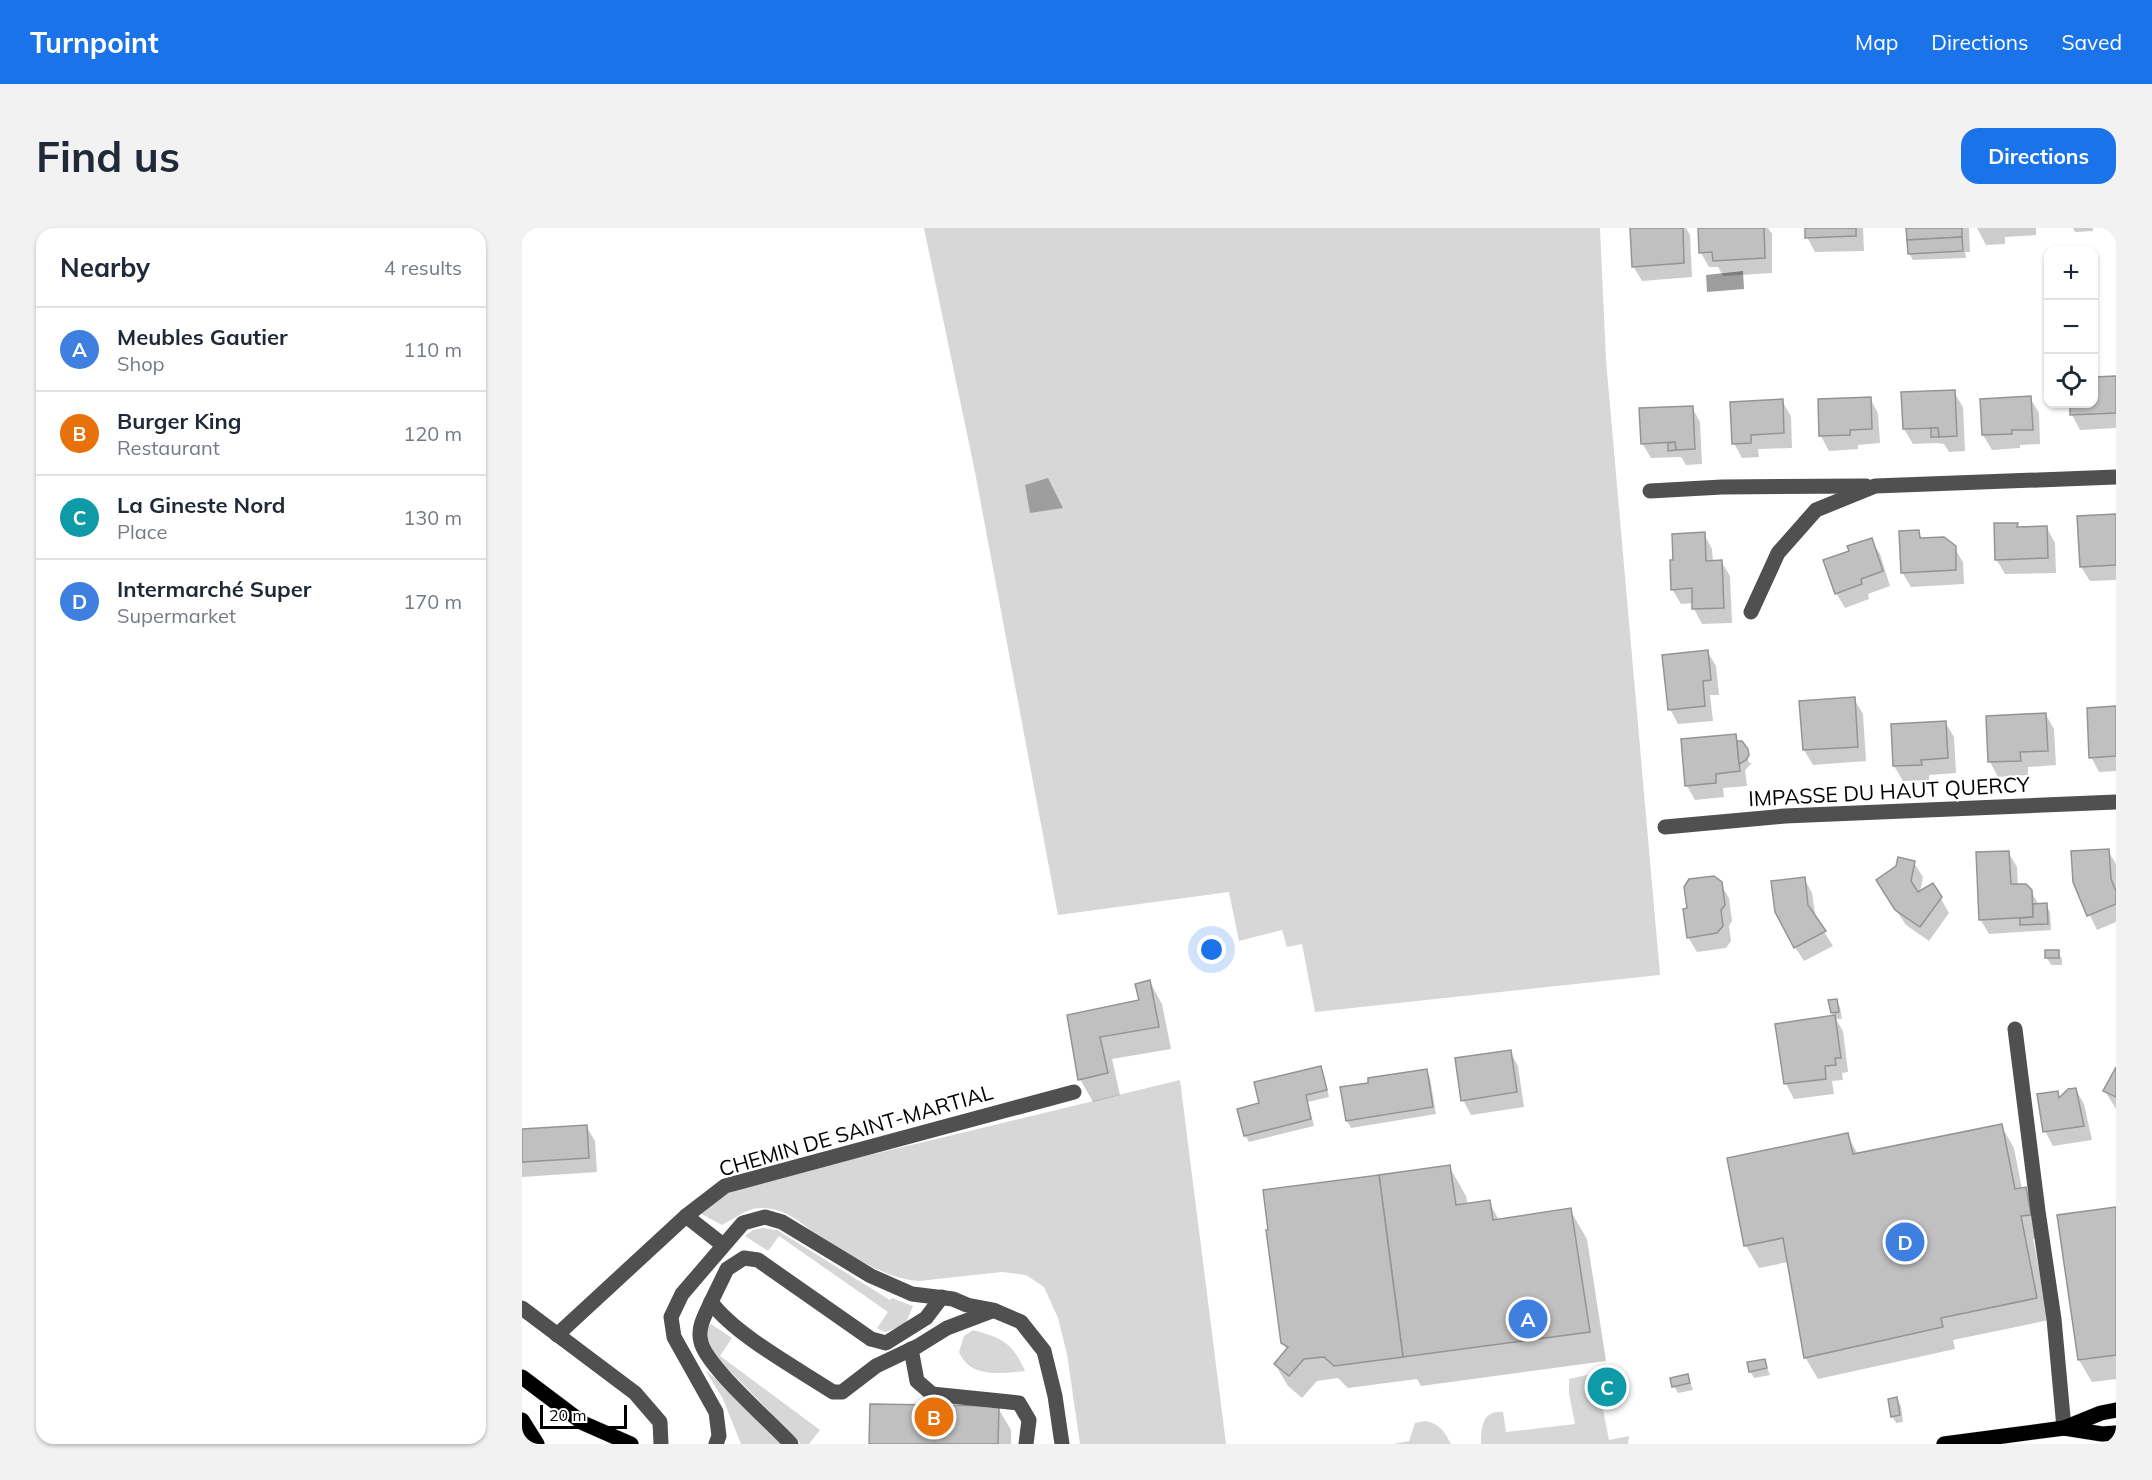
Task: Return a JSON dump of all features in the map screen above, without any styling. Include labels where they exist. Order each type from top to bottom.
[{"type":"main road","points":[[522,1377],[583,1423],[631,1444]]},
{"type":"main road","points":[[1944,1444],[2064,1428],[2101,1413],[2116,1410]]},
{"type":"main road","points":[[522,1420],[537,1444]]},
{"type":"main road","points":[[2064,1428],[2102,1434],[2116,1433]]},
{"type":"street","points":[[1650,491],[1722,487],[1875,486],[2116,477]]},
{"type":"street","points":[[1751,612],[1778,552],[1816,510],[1875,486]]},
{"type":"street","name":"IMPASSE DU HAUT QUERCY","points":[[1665,827],[1785,816],[2116,802]]},
{"type":"street","points":[[2015,1029],[2054,1319],[2064,1428]]},
{"type":"street","name":"CHEMIN DE SAINT-MARTIAL","points":[[557,1335],[686,1216],[725,1186],[1074,1092]]},
{"type":"street","points":[[686,1216],[723,1245]]},
{"type":"street","points":[[716,1444],[719,1436],[716,1412],[674,1337],[671,1317],[682,1294],[744,1222],[765,1217],[782,1222],[871,1276],[912,1294],[942,1298],[993,1310],[1021,1322],[1044,1351],[1055,1396],[1062,1444]]},
{"type":"street","points":[[791,1444],[714,1365],[701,1344],[700,1327],[727,1269],[744,1258],[758,1260],[871,1339],[886,1343],[926,1318],[942,1298]]},
{"type":"street","points":[[711,1302],[721,1315],[833,1392],[842,1392],[876,1366],[947,1328],[993,1310]]},
{"type":"street","points":[[522,1308],[635,1393],[660,1422],[660,1444]]},
{"type":"street","points":[[911,1349],[917,1381],[932,1394],[1019,1403],[1029,1420],[1026,1444]]},
{"type":"shaded area","points":[[924,228],[1600,228],[1606,360],[1660,975],[1315,1012],[1302,944],[1287,947],[1282,930],[1239,941],[1229,892],[1058,915],[975,472]]},
{"type":"shaded area","points":[[1743,271],[1744,289],[1707,292],[1706,275]]},
{"type":"shaded area","points":[[1048,478],[1063,508],[1030,513],[1025,485]]},
{"type":"shaded area","points":[[1180,1080],[1226,1444],[1080,1444],[1067,1354],[1058,1318],[1044,1287],[1026,1275],[1002,1272],[919,1281],[906,1279],[893,1276],[867,1264],[791,1216],[777,1210],[760,1208],[750,1210],[722,1225],[696,1211],[721,1191]]},
{"type":"shaded area","points":[[763,1228],[777,1230],[890,1300],[892,1298],[913,1306],[905,1325],[885,1332],[877,1328],[888,1312],[779,1236],[768,1251],[745,1236],[753,1230]]},
{"type":"shaded area","points":[[711,1324],[732,1338],[720,1356],[820,1430],[809,1444],[801,1444],[721,1362],[709,1342],[707,1328]]},
{"type":"shaded area","points":[[973,1330],[1005,1343],[1015,1353],[1025,1371],[996,1373],[971,1367],[959,1352],[964,1336]]},
{"type":"shaded area","points":[[705,1370],[728,1389],[783,1444],[741,1444],[723,1399]]},
{"type":"shaded area","points":[[1596,1373],[1609,1440],[1629,1436],[1628,1444],[1481,1444],[1484,1421],[1496,1412],[1503,1412],[1506,1432],[1575,1424],[1569,1394],[1569,1379]]},
{"type":"shaded area","points":[[1425,1421],[1441,1429],[1451,1444],[1393,1444],[1409,1441],[1415,1423]]},
{"type":"building","points":[[1630,228],[1683,228],[1684,263],[1632,267]]},
{"type":"building","points":[[1698,228],[1764,228],[1765,258],[1713,261],[1712,252],[1699,253]]},
{"type":"building","points":[[1805,228],[1856,228],[1856,236],[1805,238]]},
{"type":"building","points":[[1906,228],[1962,228],[1962,237],[1907,240]]},
{"type":"building","points":[[1962,237],[1963,251],[1908,254],[1907,240]]},
{"type":"building","points":[[2116,376],[2116,413],[2070,415],[2070,408],[2098,408],[2098,377]]},
{"type":"building","points":[[1955,390],[1957,436],[1939,437],[1938,428],[1903,429],[1901,392]]},
{"type":"building","points":[[2031,396],[2033,430],[2012,430],[2012,434],[1982,435],[1980,399]]},
{"type":"building","points":[[1871,397],[1872,429],[1850,430],[1850,435],[1819,436],[1818,399]]},
{"type":"building","points":[[1783,399],[1784,433],[1751,435],[1751,443],[1732,444],[1730,402]]},
{"type":"building","points":[[1693,406],[1695,449],[1676,450],[1675,442],[1641,444],[1639,408]]},
{"type":"building","points":[[1931,428],[1938,428],[1939,437],[1931,437]]},
{"type":"building","points":[[1675,442],[1676,450],[1668,451],[1668,443]]},
{"type":"building","points":[[2116,514],[2116,565],[2080,567],[2077,516]]},
{"type":"building","points":[[1994,523],[2018,523],[2017,527],[2047,526],[2048,558],[1995,560]]},
{"type":"building","points":[[1919,530],[1920,538],[1944,537],[1956,546],[1956,570],[1901,573],[1899,531]]},
{"type":"building","points":[[1705,532],[1706,561],[1722,560],[1724,608],[1692,609],[1692,588],[1671,590],[1672,534]]},
{"type":"building","points":[[1872,538],[1883,571],[1861,579],[1862,584],[1835,594],[1823,560],[1849,551],[1847,546]]},
{"type":"building","points":[[1708,650],[1711,680],[1703,681],[1705,706],[1668,710],[1662,655]]},
{"type":"building","points":[[1855,697],[1858,747],[1803,750],[1799,701]]},
{"type":"building","points":[[2116,706],[2116,756],[2089,758],[2087,708]]},
{"type":"building","points":[[2046,713],[2048,751],[2020,752],[2021,761],[1988,762],[1986,716]]},
{"type":"building","points":[[1946,721],[1948,758],[1921,760],[1922,765],[1893,766],[1891,724]]},
{"type":"building","points":[[1736,734],[1740,771],[1716,774],[1716,783],[1685,786],[1681,739]]},
{"type":"building","points":[[1737,741],[1742,741],[1749,755],[1739,764]]},
{"type":"building","points":[[2109,849],[2111,879],[2116,891],[2116,904],[2087,916],[2073,882],[2071,851]]},
{"type":"building","points":[[2009,851],[2011,884],[2026,884],[2032,890],[2033,917],[1979,920],[1976,852]]},
{"type":"building","points":[[1898,857],[1915,861],[1911,881],[1918,892],[1933,883],[1942,897],[1920,927],[1895,910],[1876,880],[1896,866]]},
{"type":"building","points":[[1714,876],[1722,882],[1725,905],[1721,910],[1723,926],[1717,933],[1687,938],[1683,909],[1687,908],[1684,887],[1689,879]]},
{"type":"building","points":[[1805,877],[1808,905],[1826,931],[1794,948],[1775,912],[1771,881]]},
{"type":"building","points":[[2047,903],[2048,924],[2020,925],[2020,918],[2033,917],[2033,904]]},
{"type":"building","points":[[2045,950],[2059,950],[2059,958],[2045,958]]},
{"type":"building","points":[[1150,980],[1159,1027],[1100,1037],[1108,1073],[1078,1080],[1067,1015],[1139,1000],[1135,984]]},
{"type":"building","points":[[1837,999],[1839,1012],[1831,1013],[1828,1000]]},
{"type":"building","points":[[1835,1015],[1841,1058],[1835,1058],[1836,1065],[1825,1066],[1826,1079],[1784,1084],[1775,1024]]},
{"type":"building","points":[[1511,1050],[1517,1092],[1461,1101],[1455,1058]]},
{"type":"building","points":[[1321,1066],[1327,1090],[1306,1095],[1311,1119],[1244,1136],[1237,1109],[1259,1103],[1254,1082]]},
{"type":"building","points":[[2116,1067],[2116,1097],[2103,1091]]},
{"type":"building","points":[[1427,1069],[1433,1107],[1346,1121],[1340,1087],[1368,1083],[1368,1078]]},
{"type":"building","points":[[2076,1088],[2084,1126],[2043,1132],[2037,1094],[2058,1091],[2059,1098],[2068,1089]]},
{"type":"building","points":[[2002,1124],[2015,1189],[2026,1187],[2031,1215],[2021,1216],[2037,1298],[1941,1318],[1943,1327],[1804,1358],[1783,1238],[1744,1246],[1727,1158],[1848,1133],[1853,1154]]},
{"type":"building","points":[[587,1125],[589,1158],[522,1162],[522,1129]]},
{"type":"building","points":[[1450,1165],[1456,1205],[1490,1200],[1493,1220],[1571,1208],[1590,1332],[1403,1357],[1379,1175]]},
{"type":"building","points":[[1379,1175],[1403,1357],[1334,1366],[1324,1357],[1304,1359],[1289,1376],[1274,1364],[1288,1347],[1281,1343],[1263,1190]]},
{"type":"building","points":[[2116,1207],[2116,1355],[2078,1360],[2057,1215]]},
{"type":"building","points":[[1765,1359],[1767,1368],[1749,1372],[1747,1362]]},
{"type":"building","points":[[1688,1374],[1690,1383],[1672,1387],[1670,1378]]},
{"type":"building","points":[[1611,1377],[1613,1394],[1603,1396],[1601,1379]]},
{"type":"building","points":[[1897,1397],[1900,1415],[1891,1417],[1888,1399]]},
{"type":"building","points":[[870,1404],[999,1406],[998,1444],[869,1444]]},
{"type":"place","name":"Intermarché Super","points":[[1905,1242]]},
{"type":"place","name":"Meubles Gautier","points":[[1528,1319]]},
{"type":"place","name":"La Gineste Nord","points":[[1607,1387]]},
{"type":"place","name":"Burger King","points":[[934,1417]]}]
